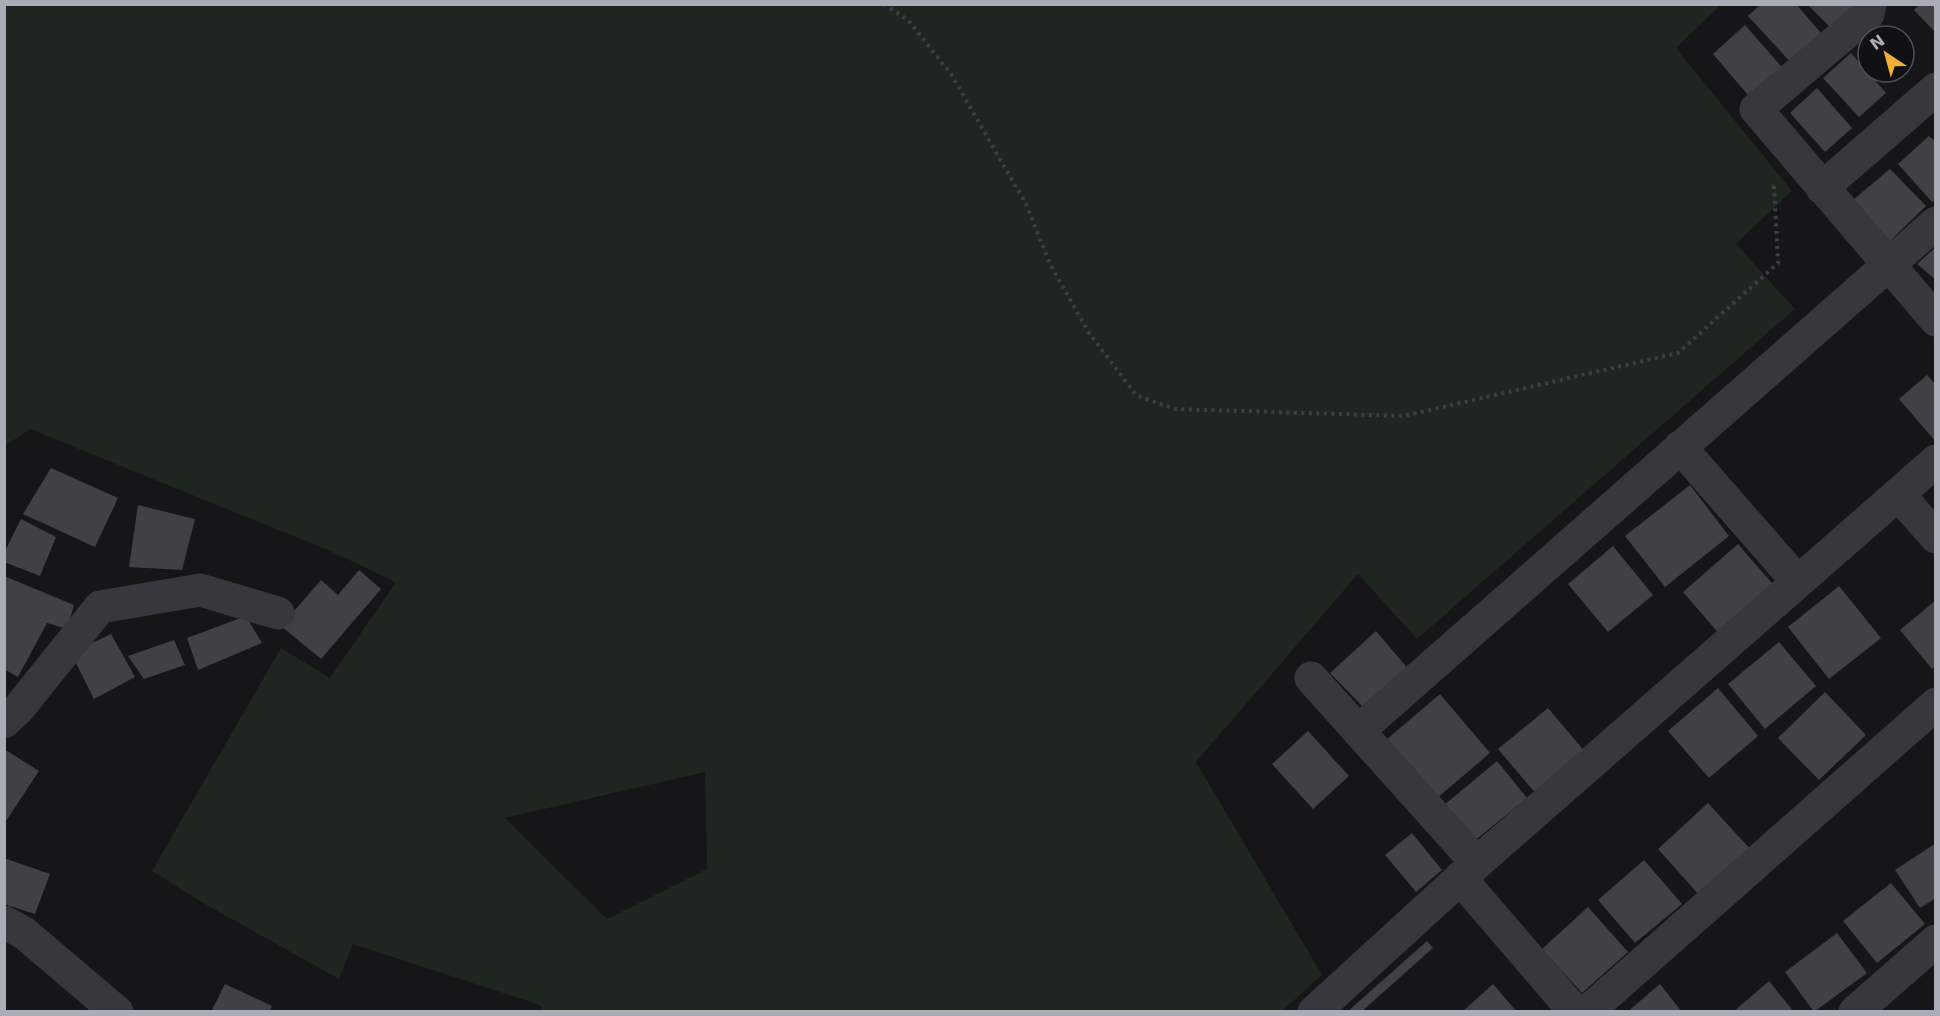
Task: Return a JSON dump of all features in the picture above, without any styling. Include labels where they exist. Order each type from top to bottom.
[{"type":"street","points":[[1870,4],[1868,14],[1756,109],[1935,320]]},
{"type":"street","points":[[1822,188],[1935,89]]},
{"type":"street","points":[[1358,731],[1935,223]]},
{"type":"street","points":[[1680,447],[1798,582]]},
{"type":"street","points":[[1314,1011],[1468,871],[1935,461]]},
{"type":"street","points":[[1898,494],[1935,537]]},
{"type":"street","points":[[9,710],[100,607],[200,590],[278,613]]},
{"type":"street","points":[[1311,678],[1358,731],[1575,1011]]},
{"type":"street","points":[[1587,1011],[1935,704]]},
{"type":"street","points":[[4,922],[24,933],[117,1011]]},
{"type":"street","points":[[1855,1011],[1935,941]]},
{"type":"path","points":[[884,4],[908,20],[951,74],[1026,204],[1050,264],[1089,333],[1136,394],[1175,409],[1404,416],[1678,352],[1778,263],[1774,186],[1796,156]]},
{"type":"shaded area","points":[[5,4],[1721,5],[1676,48],[1792,191],[1736,244],[1795,309],[1417,639],[1358,574],[1196,762],[1322,975],[1282,1011],[543,1011],[540,1005],[353,944],[339,979],[203,903],[152,871],[281,648],[330,678],[396,582],[330,551],[30,429],[5,446]],"holes":[[[705,772],[707,869],[607,919],[505,818]]]},
{"type":"building","points":[[1761,4],[1796,4],[1826,39],[1794,66],[1748,16]]},
{"type":"building","points":[[1807,4],[1864,4],[1835,32]]},
{"type":"building","points":[[1920,4],[1936,4],[1936,33],[1914,10]]},
{"type":"building","points":[[1745,25],[1786,72],[1753,101],[1713,54]]},
{"type":"building","points":[[1851,53],[1856,59],[1856,84],[1878,84],[1886,93],[1859,117],[1823,78]]},
{"type":"building","points":[[1817,88],[1852,128],[1825,152],[1790,113]]},
{"type":"building","points":[[1929,136],[1936,142],[1936,199],[1932,202],[1898,164]]},
{"type":"building","points":[[1890,169],[1926,206],[1890,241],[1853,200]]},
{"type":"building","points":[[1936,247],[1936,280],[1917,264]]},
{"type":"building","points":[[1927,375],[1936,385],[1936,442],[1899,399]]},
{"type":"building","points":[[51,468],[118,498],[95,547],[23,514]]},
{"type":"building","points":[[1690,485],[1729,536],[1665,587],[1625,536]]},
{"type":"building","points":[[138,505],[195,519],[182,570],[129,567]]},
{"type":"building","points":[[21,519],[56,537],[40,576],[4,562],[4,553]]},
{"type":"building","points":[[1738,544],[1777,589],[1722,637],[1683,592]]},
{"type":"building","points":[[1613,546],[1653,595],[1608,632],[1568,584]]},
{"type":"building","points":[[359,570],[381,589],[321,659],[281,626],[321,580],[338,595]]},
{"type":"building","points":[[4,576],[74,605],[67,629],[47,623],[18,677],[4,669]]},
{"type":"building","points":[[1839,586],[1881,638],[1829,679],[1788,627]]},
{"type":"building","points":[[1936,600],[1936,666],[1932,669],[1900,630]]},
{"type":"building","points":[[246,616],[262,643],[198,670],[187,638]]},
{"type":"building","points":[[1376,631],[1410,671],[1366,710],[1330,673]]},
{"type":"building","points":[[111,634],[135,677],[94,699],[71,653]]},
{"type":"building","points":[[174,640],[185,665],[144,679],[128,656]]},
{"type":"building","points":[[1779,642],[1816,686],[1765,729],[1728,684]]},
{"type":"building","points":[[1718,688],[1758,736],[1709,778],[1668,731]]},
{"type":"building","points":[[1825,692],[1866,735],[1819,780],[1778,738]]},
{"type":"building","points":[[1440,694],[1490,753],[1436,799],[1386,740]]},
{"type":"building","points":[[1548,708],[1586,753],[1537,795],[1498,749]]},
{"type":"building","points":[[1308,731],[1349,776],[1313,809],[1272,764]]},
{"type":"building","points":[[4,749],[39,771],[4,824]]},
{"type":"building","points":[[1497,761],[1527,798],[1473,842],[1443,806]]},
{"type":"building","points":[[1708,803],[1751,850],[1700,896],[1658,849]]},
{"type":"building","points":[[1412,833],[1442,870],[1416,892],[1385,855]]},
{"type":"building","points":[[1936,843],[1936,898],[1920,908],[1895,870]]},
{"type":"building","points":[[4,858],[50,874],[35,914],[4,904]]},
{"type":"building","points":[[1644,860],[1682,904],[1635,943],[1598,900]]},
{"type":"building","points":[[1891,883],[1925,924],[1877,963],[1843,921]]},
{"type":"building","points":[[1588,907],[1628,952],[1582,993],[1542,949]]},
{"type":"building","points":[[1837,933],[1867,973],[1814,1012],[1785,972]]},
{"type":"building","points":[[1427,941],[1433,948],[1361,1012],[1347,1012]]},
{"type":"building","points":[[1769,981],[1794,1012],[1733,1012]]},
{"type":"building","points":[[225,984],[272,1006],[269,1012],[211,1012]]},
{"type":"building","points":[[1493,984],[1517,1012],[1462,1012]]},
{"type":"building","points":[[1660,984],[1682,1012],[1627,1012]]}]
